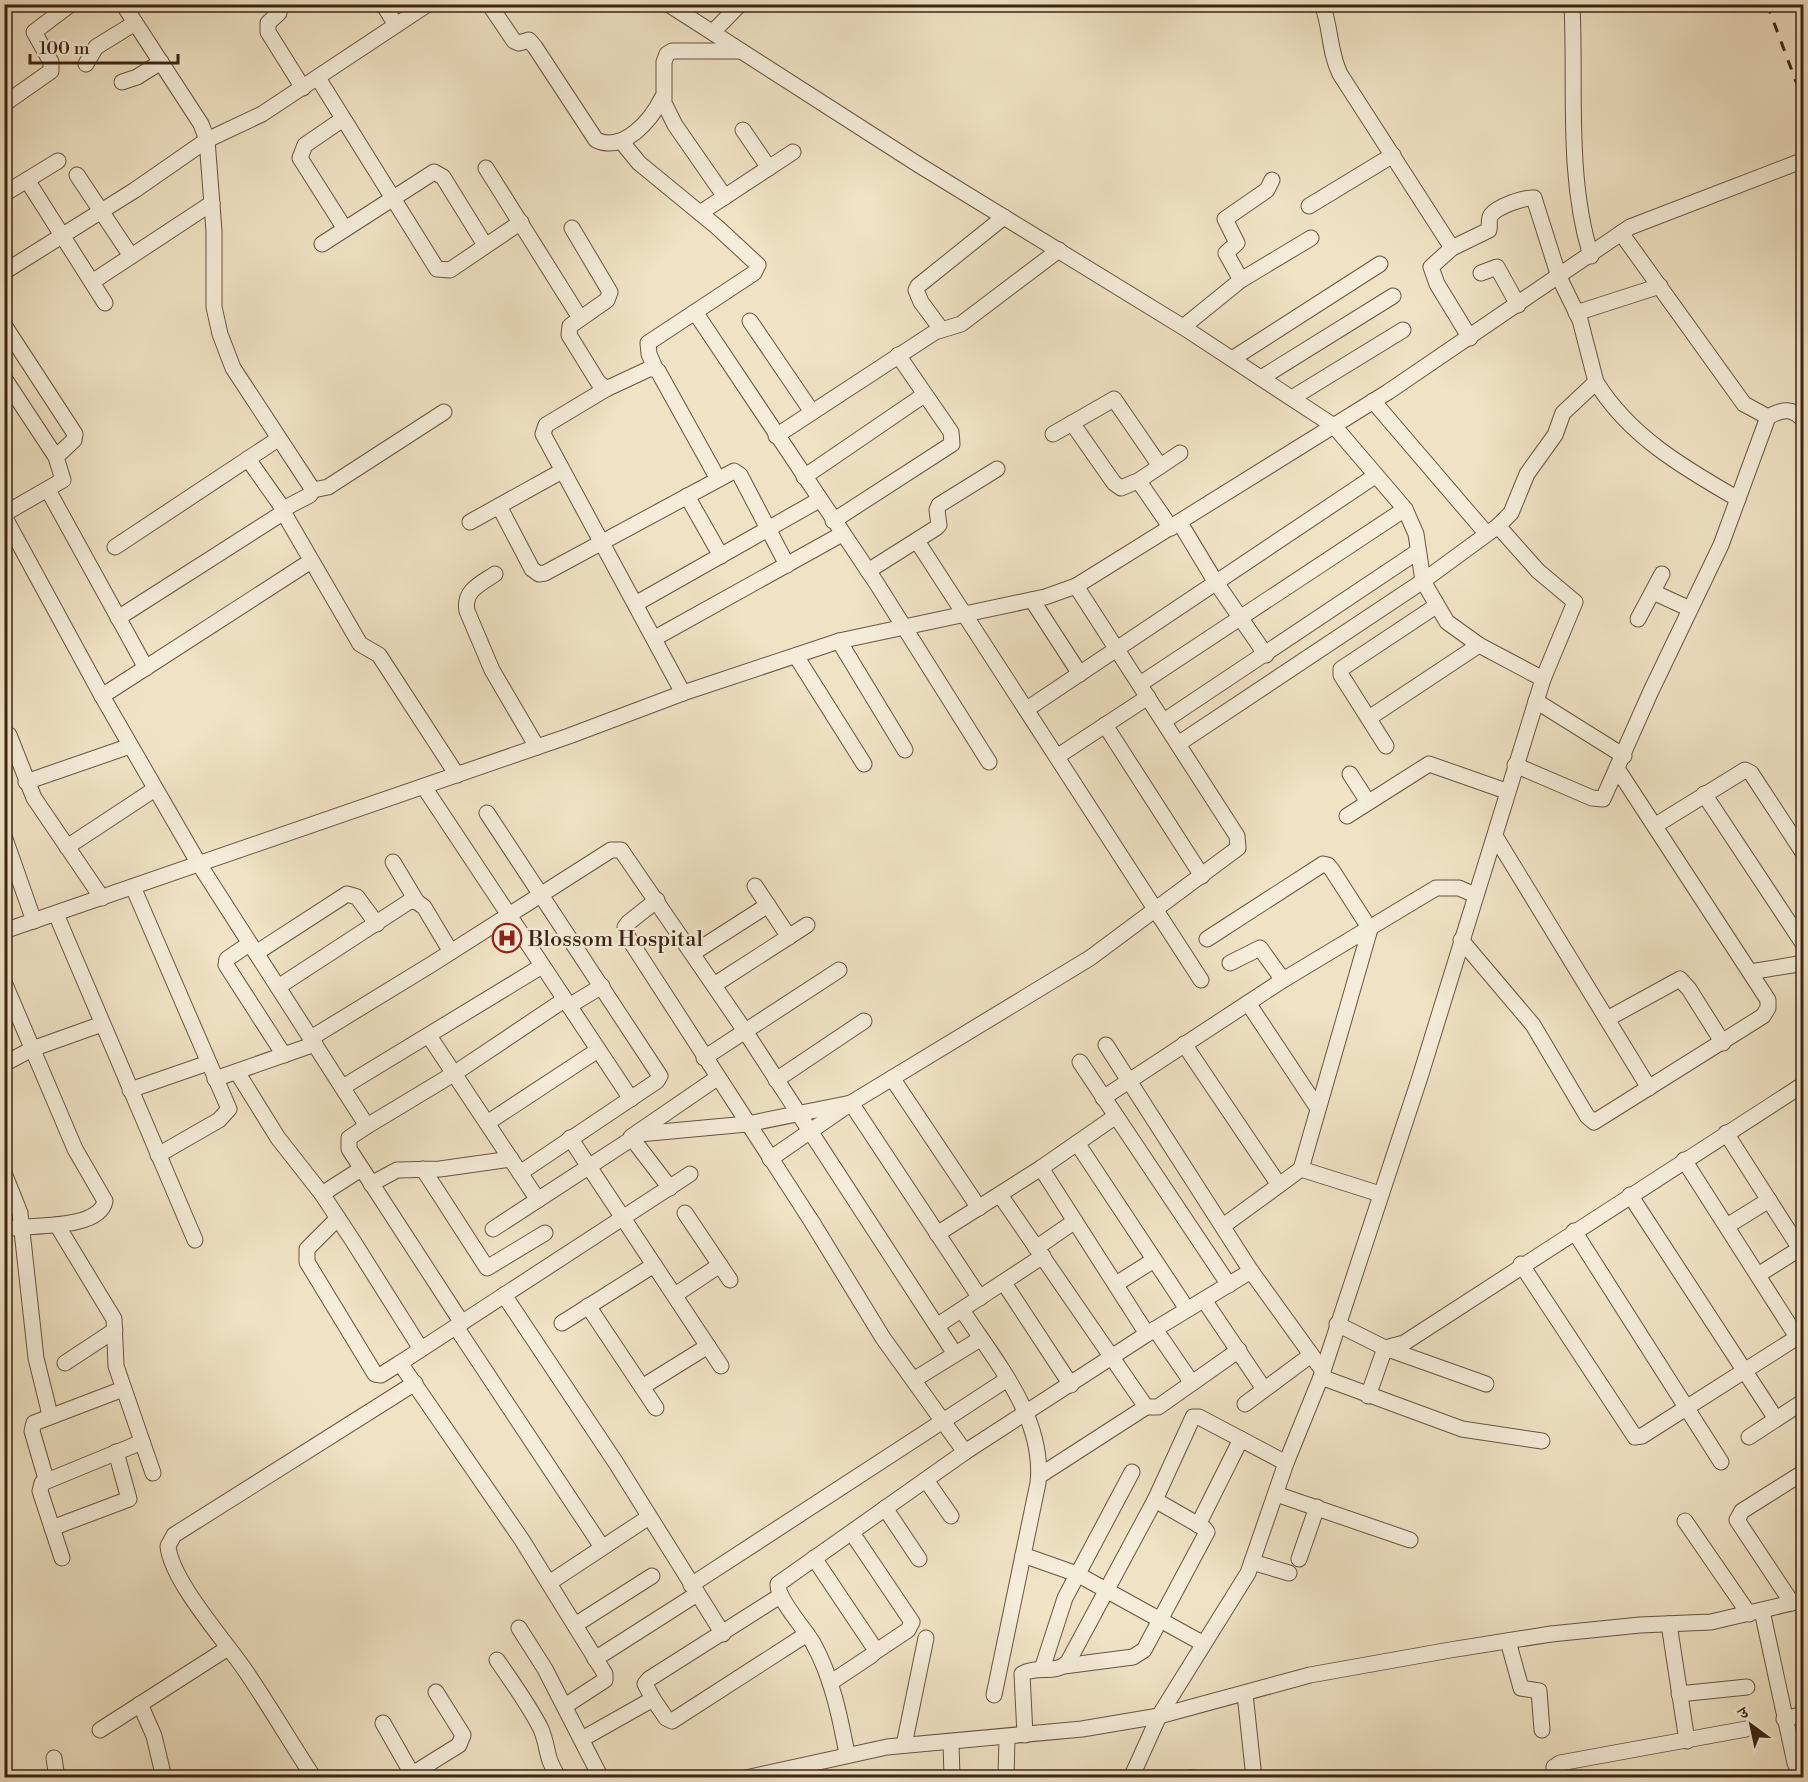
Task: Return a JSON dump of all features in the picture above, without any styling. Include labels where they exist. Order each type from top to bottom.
[{"type":"street","points":[[4,104],[51,72],[51,62],[34,32],[71,4]]},
{"type":"street","points":[[123,4],[201,124],[207,140],[212,203],[214,307],[228,359],[313,490]]},
{"type":"street","points":[[383,4],[396,25]]},
{"type":"street","points":[[4,272],[102,211],[207,140],[262,114],[428,4]]},
{"type":"street","points":[[489,4],[514,41],[519,43],[529,40],[535,46],[596,140],[606,143],[621,141],[650,118],[662,98],[664,62],[671,51],[741,51]]},
{"type":"street","points":[[668,4],[1004,217],[1183,327],[1334,426],[1405,509],[1412,522],[1424,581],[1436,606],[1457,631],[1543,678]]},
{"type":"street","points":[[713,32],[740,4]]},
{"type":"street","points":[[1322,4],[1335,64],[1452,248]]},
{"type":"street","points":[[1572,4],[1580,212],[1591,256]]},
{"type":"street","points":[[279,14],[268,23],[268,32],[303,88]]},
{"type":"street","points":[[86,63],[96,47],[135,23]]},
{"type":"street","points":[[122,82],[137,77],[161,62]]},
{"type":"street","points":[[318,78],[392,198],[441,271],[458,266],[520,222]]},
{"type":"street","points":[[662,98],[675,125],[725,197]]},
{"type":"street","points":[[343,118],[305,145],[300,152],[300,158],[345,229]]},
{"type":"street","points":[[743,130],[769,168]]},
{"type":"street","points":[[621,141],[639,163],[758,265],[754,273],[648,343],[647,348],[655,368],[718,479]]},
{"type":"street","points":[[700,213],[793,152]]},
{"type":"street","points":[[1309,206],[1393,155]]},
{"type":"street","points":[[4,194],[58,160]]},
{"type":"street","points":[[4,931],[424,787],[683,693],[839,641],[1032,600],[1076,586],[1373,401],[1470,338],[1621,233],[1642,222],[1803,160]]},
{"type":"street","points":[[486,168],[580,318]]},
{"type":"street","points":[[322,244],[428,175],[438,173],[485,245]]},
{"type":"street","points":[[77,175],[131,256]]},
{"type":"street","points":[[27,180],[105,303]]},
{"type":"street","points":[[1241,280],[1226,253],[1237,243],[1225,219],[1267,190],[1272,180]]},
{"type":"street","points":[[1470,338],[1431,270],[1432,262],[1452,248],[1489,230],[1489,219],[1495,212],[1531,197],[1538,204],[1559,277],[1576,313],[1596,382],[1624,419],[1646,438],[1690,470],[1738,498]]},
{"type":"street","points":[[92,282],[212,203]]},
{"type":"street","points":[[940,329],[921,303],[916,290],[918,286],[1004,217]]},
{"type":"street","points":[[572,228],[610,292],[607,300],[570,327],[569,335],[598,382],[606,389]]},
{"type":"street","points":[[1621,233],[1744,404],[1767,417]]},
{"type":"street","points":[[1183,327],[1241,280],[1311,238]]},
{"type":"street","points":[[776,436],[898,354],[940,329],[961,324],[1059,250]]},
{"type":"street","points":[[1232,359],[1380,264]]},
{"type":"street","points":[[1481,273],[1497,267],[1518,305]]},
{"type":"street","points":[[1576,313],[1660,286]]},
{"type":"street","points":[[1261,378],[1393,296]]},
{"type":"street","points":[[695,312],[868,572],[989,762]]},
{"type":"street","points":[[750,321],[812,412]]},
{"type":"street","points":[[4,325],[75,434],[74,440],[56,457]]},
{"type":"street","points":[[1292,398],[1403,330]]},
{"type":"street","points":[[832,520],[952,444],[951,432],[898,354]]},
{"type":"street","points":[[655,368],[606,389],[556,418],[543,429],[544,440],[637,603],[683,693]]},
{"type":"street","points":[[4,378],[56,457],[63,480],[4,515],[102,696],[199,864],[367,1126]]},
{"type":"street","points":[[1178,744],[1424,581],[1492,530],[1511,513],[1527,474],[1555,435],[1563,413],[1596,382]]},
{"type":"street","points":[[804,477],[924,395]]},
{"type":"street","points":[[1053,434],[1111,399],[1116,399],[1160,466]]},
{"type":"street","points":[[1131,1778],[1159,1716],[1202,1643],[1235,1597],[1252,1562],[1286,1463],[1322,1374],[1420,1077],[1495,836],[1506,791],[1543,678],[1575,602],[1492,530],[1373,401]]},
{"type":"street","points":[[1515,765],[1598,800],[1604,799],[1650,691],[1721,545],[1767,417],[1778,411],[1789,410],[1797,413],[1803,421]]},
{"type":"street","points":[[118,618],[310,495],[313,490],[328,487],[444,412]]},
{"type":"street","points":[[1072,423],[1114,483],[1120,488],[1138,481],[1180,453]]},
{"type":"street","points":[[115,547],[278,439]]},
{"type":"street","points":[[248,459],[284,511],[360,644],[379,655],[457,775]]},
{"type":"street","points":[[868,572],[939,525],[937,510],[939,505],[997,469]]},
{"type":"street","points":[[470,522],[562,471]]},
{"type":"street","points":[[499,506],[532,569],[539,574],[563,565],[730,472],[737,472],[787,565]]},
{"type":"street","points":[[1028,709],[1215,581],[1375,476]]},
{"type":"street","points":[[1138,481],[1175,525],[1266,655]]},
{"type":"street","points":[[48,490],[146,668]]},
{"type":"street","points":[[687,496],[721,556]]},
{"type":"street","points":[[637,603],[819,500]]},
{"type":"street","points":[[1058,756],[1105,725],[1144,690],[1240,618],[1405,509]]},
{"type":"street","points":[[656,638],[842,534]]},
{"type":"street","points":[[917,541],[1028,709],[1201,980]]},
{"type":"street","points":[[1164,721],[1417,552]]},
{"type":"street","points":[[102,696],[311,561]]},
{"type":"street","points":[[495,574],[471,590],[465,603],[492,670],[537,747]]},
{"type":"street","points":[[1638,619],[1662,574]]},
{"type":"street","points":[[770,1159],[851,1103],[1090,958],[1235,852],[1239,842],[1076,586]]},
{"type":"street","points":[[1653,591],[1690,609]]},
{"type":"street","points":[[1032,600],[1080,674]]},
{"type":"street","points":[[1386,746],[1341,675],[1341,669],[1436,606]]},
{"type":"street","points":[[839,641],[905,750]]},
{"type":"street","points":[[1369,718],[1479,645]]},
{"type":"street","points":[[796,656],[864,764]]},
{"type":"street","points":[[1461,940],[1533,1024],[1590,1120],[1594,1122],[1753,1025],[1768,1008],[1768,1000],[1656,825],[1621,763],[1536,701]]},
{"type":"street","points":[[1105,725],[1202,876]]},
{"type":"street","points":[[9,735],[26,782],[102,898]]},
{"type":"street","points":[[26,782],[130,746]]},
{"type":"street","points":[[1347,816],[1429,764],[1506,791]]},
{"type":"street","points":[[1656,825],[1741,771],[1748,770],[1803,854]]},
{"type":"street","points":[[1350,774],[1368,802]]},
{"type":"street","points":[[424,787],[631,1099]]},
{"type":"street","points":[[67,847],[155,789]]},
{"type":"street","points":[[1704,794],[1803,945]]},
{"type":"street","points":[[487,813],[660,1076],[657,1081],[520,1173]]},
{"type":"street","points":[[4,836],[34,921]]},
{"type":"street","points":[[1495,836],[1648,1088]]},
{"type":"street","points":[[215,1079],[284,1055],[313,1041],[615,848],[625,854],[693,953],[955,1354]]},
{"type":"street","points":[[393,862],[417,902],[428,913],[452,952]]},
{"type":"street","points":[[1208,939],[1323,864],[1328,865],[1332,870],[1370,928],[1301,1168],[1223,1226]]},
{"type":"street","points":[[755,886],[789,937]]},
{"type":"street","points":[[133,887],[215,1079],[228,1104],[226,1113],[158,1155]]},
{"type":"street","points":[[1103,1098],[1127,1080],[1283,980],[1436,888],[1459,888],[1475,896]]},
{"type":"street","points":[[284,1055],[226,965],[227,959],[253,948],[347,894],[357,897],[377,924]]},
{"type":"street","points":[[657,900],[632,918],[625,927],[626,933],[883,1338],[915,1379],[965,1452]]},
{"type":"street","points":[[278,987],[403,905],[417,902]]},
{"type":"street","points":[[693,953],[768,905]]},
{"type":"street","points":[[56,914],[195,1240]]},
{"type":"street","points":[[714,985],[807,925]]},
{"type":"street","points":[[1230,963],[1260,948],[1283,980]]},
{"type":"street","points":[[1750,972],[1803,963]]},
{"type":"street","points":[[343,1087],[542,966]]},
{"type":"street","points":[[704,1058],[839,970]]},
{"type":"street","points":[[1607,1019],[1680,979],[1689,989],[1723,1043]]},
{"type":"street","points":[[4,982],[75,1149],[105,1202],[97,1214],[57,1225],[4,1229]]},
{"type":"street","points":[[602,986],[567,1003],[354,1133],[347,1144],[459,1325],[602,1547]]},
{"type":"street","points":[[1248,1003],[1317,1107]]},
{"type":"street","points":[[776,1080],[864,1021]]},
{"type":"street","points":[[4,1064],[32,1049],[102,1024]]},
{"type":"street","points":[[429,1035],[538,1200]]},
{"type":"street","points":[[1184,1044],[1279,1185]]},
{"type":"street","points":[[1106,1045],[1251,1271],[1322,1374],[1368,1396],[1462,1429],[1542,1441]]},
{"type":"street","points":[[487,1123],[598,1050]]},
{"type":"street","points":[[1080,1062],[1229,1285]]},
{"type":"street","points":[[130,1090],[208,1063]]},
{"type":"street","points":[[237,1072],[278,1138],[338,1218],[421,1349]]},
{"type":"street","points":[[494,1229],[717,1078]]},
{"type":"street","points":[[892,1078],[979,1208]]},
{"type":"street","points":[[1386,1348],[1404,1343],[1521,1264],[1803,1084]]},
{"type":"street","points":[[631,1137],[639,1134],[747,1124],[851,1103]]},
{"type":"street","points":[[851,1103],[980,1298]]},
{"type":"street","points":[[937,1234],[1041,1168],[1116,1116]]},
{"type":"street","points":[[1726,1133],[1802,1250],[1758,1275]]},
{"type":"street","points":[[631,1137],[670,1188]]},
{"type":"street","points":[[570,1138],[721,1366]]},
{"type":"street","points":[[1077,1143],[1187,1310]]},
{"type":"street","points":[[371,1184],[394,1171],[511,1159]]},
{"type":"street","points":[[1521,1264],[1635,1437],[1746,1372],[1800,1335],[1758,1275],[1684,1160]]},
{"type":"street","points":[[1041,1168],[1116,1284],[1192,1383]]},
{"type":"street","points":[[1301,1168],[1380,1194]]},
{"type":"street","points":[[322,1194],[361,1169]]},
{"type":"street","points":[[423,1169],[487,1268],[545,1233]]},
{"type":"street","points":[[4,1173],[16,1197],[22,1227],[36,1358],[50,1415]]},
{"type":"street","points":[[338,1218],[307,1249],[307,1262],[375,1374],[381,1375],[690,1174]]},
{"type":"street","points":[[1000,1195],[1146,1407]]},
{"type":"street","points":[[1630,1195],[1776,1419]]},
{"type":"street","points":[[1727,1226],[1769,1200]]},
{"type":"street","points":[[686,1213],[730,1280]]},
{"type":"street","points":[[938,1325],[1004,1283],[1075,1221]]},
{"type":"street","points":[[57,1225],[114,1319],[116,1366],[153,1473]]},
{"type":"street","points":[[1574,1231],[1721,1462]]},
{"type":"street","points":[[1116,1284],[1154,1260]]},
{"type":"street","points":[[562,1323],[654,1265]]},
{"type":"street","points":[[675,1296],[720,1265]]},
{"type":"street","points":[[848,1754],[830,1683],[807,1634],[780,1596],[778,1584],[965,1452],[1028,1414],[1151,1331],[1251,1271]]},
{"type":"street","points":[[1004,1283],[1071,1385]]},
{"type":"street","points":[[504,1295],[723,1634]]},
{"type":"street","points":[[1204,1300],[1264,1389]]},
{"type":"street","points":[[588,1306],[656,1408]]},
{"type":"street","points":[[962,1310],[1028,1414],[1039,1476],[993,1695]]},
{"type":"street","points":[[1337,1324],[1386,1348],[1486,1384]]},
{"type":"street","points":[[65,1363],[115,1330]]},
{"type":"street","points":[[915,1379],[981,1339]]},
{"type":"street","points":[[642,1387],[708,1346]]},
{"type":"street","points":[[1368,1396],[1386,1348]]},
{"type":"street","points":[[1039,1476],[1146,1407],[1158,1407],[1239,1350]]},
{"type":"street","points":[[1245,1404],[1311,1355]]},
{"type":"street","points":[[400,1363],[549,1583],[596,1659],[605,1680],[565,1706]]},
{"type":"street","points":[[596,1659],[694,1589],[943,1420],[1006,1380]]},
{"type":"street","points":[[314,1778],[228,1648],[206,1619],[173,1564],[169,1553],[171,1538],[415,1383]]},
{"type":"street","points":[[46,1479],[32,1431],[34,1423],[123,1389]]},
{"type":"street","points":[[1749,1437],[1803,1401]]},
{"type":"street","points":[[1064,1666],[1155,1500],[1193,1417],[1199,1417],[1286,1463]]},
{"type":"street","points":[[1198,1525],[1241,1439]]},
{"type":"street","points":[[62,1558],[40,1491],[46,1479],[142,1442]]},
{"type":"street","points":[[52,1528],[129,1499],[116,1452]]},
{"type":"street","points":[[1042,1669],[1061,1607],[1132,1472]]},
{"type":"street","points":[[746,1778],[848,1754],[904,1745],[1096,1727],[1159,1716],[1310,1675],[1508,1641],[1640,1625],[1711,1622],[1798,1602],[1737,1520],[1742,1511],[1803,1472]]},
{"type":"street","points":[[926,1480],[951,1516]]},
{"type":"street","points":[[1276,1494],[1410,1540]]},
{"type":"street","points":[[1025,1735],[1022,1677],[1025,1672],[1137,1656],[1144,1650],[1206,1535],[1206,1530],[1155,1500]]},
{"type":"street","points":[[1299,1560],[1317,1507]]},
{"type":"street","points":[[885,1508],[919,1559]]},
{"type":"street","points":[[549,1583],[649,1517]]},
{"type":"street","points":[[1685,1521],[1756,1613],[1794,1763],[1802,1777]]},
{"type":"street","points":[[830,1683],[908,1630],[912,1622],[852,1533]]},
{"type":"street","points":[[1023,1555],[1077,1574],[1158,1621],[1202,1643]]},
{"type":"street","points":[[814,1558],[874,1647],[875,1652]]},
{"type":"street","points":[[1252,1562],[1289,1573]]},
{"type":"street","points":[[575,1625],[652,1576]]},
{"type":"street","points":[[780,1596],[646,1682],[652,1699],[666,1718],[672,1721],[807,1634]]},
{"type":"street","points":[[1669,1624],[1687,1741]]},
{"type":"street","points":[[519,1628],[565,1706],[601,1778]]},
{"type":"street","points":[[904,1745],[926,1638]]},
{"type":"street","points":[[1508,1641],[1521,1688],[1539,1691],[1542,1730]]},
{"type":"street","points":[[100,1730],[228,1648]]},
{"type":"street","points":[[497,1660],[537,1722],[545,1739],[548,1759],[559,1778]]},
{"type":"street","points":[[997,1677],[1022,1677]]},
{"type":"street","points":[[1678,1694],[1748,1687]]},
{"type":"street","points":[[383,1723],[409,1776],[459,1746],[463,1738],[436,1692]]},
{"type":"street","points":[[1245,1694],[1254,1778]]},
{"type":"street","points":[[582,1739],[652,1699]]},
{"type":"street","points":[[140,1704],[154,1736],[164,1778]]},
{"type":"street","points":[[1784,1719],[1803,1714]]},
{"type":"street","points":[[1555,1778],[1554,1767],[1560,1763],[1746,1729]]},
{"type":"street","points":[[1006,1737],[1006,1778]]},
{"type":"street","points":[[951,1742],[952,1778]]},
{"type":"street","points":[[54,1758],[57,1778]]},
{"type":"railway","points":[[1767,4],[1804,103]]},
{"type":"place","name":"Blossom Hospital","points":[[507,938]]}]
